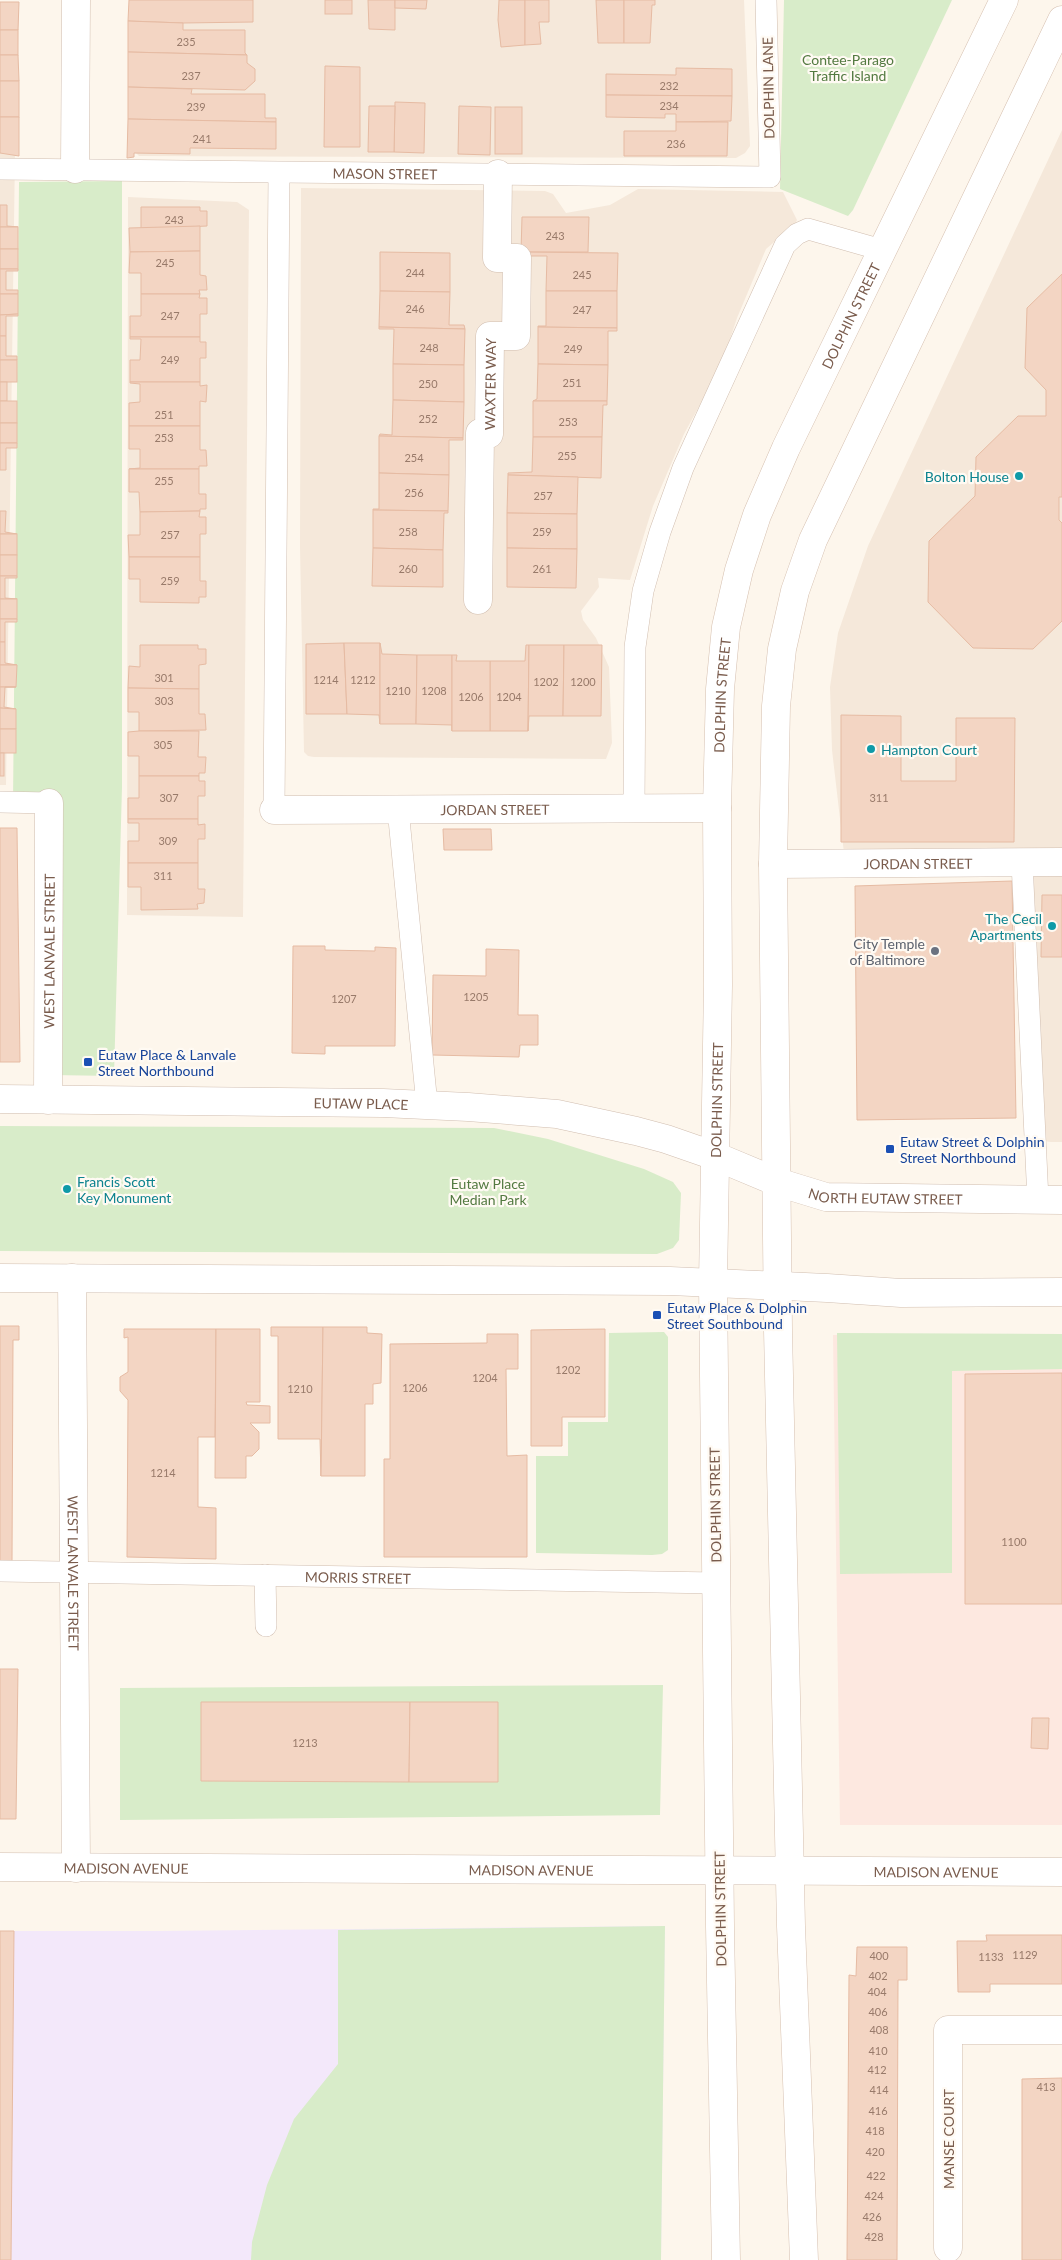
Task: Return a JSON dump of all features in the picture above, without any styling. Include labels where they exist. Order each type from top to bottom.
[{"type":"street","points":[[76,0],[76,169]]},
{"type":"street","name":"DOLPHIN STREET","points":[[726,2260],[713,1283],[718,985],[717,808],[720,689],[726,628],[739,570],[756,515],[782,456],[1004,0]]},
{"type":"street","points":[[804,2260],[791,1870],[778,1286],[773,864],[776,706],[782,649],[795,591],[812,540],[1062,20]]},
{"type":"street","name":"WAXTER WAY","points":[[478,600],[480,434],[489,434],[490,336],[516,336],[517,258],[496,258],[498,174]]},
{"type":"street","name":"WEST LANVALE STREET","points":[[48,802],[48,1100]]},
{"type":"street","name":"JORDAN STREET","points":[[274,810],[634,810],[717,808]]},
{"type":"street","name":"JORDAN STREET","points":[[773,864],[1062,862]]},
{"type":"street","name":"EUTAW PLACE","points":[[0,1099],[427,1105],[557,1114],[636,1130],[715,1156]]},
{"type":"street","name":"NORTH EUTAW STREET","points":[[715,1156],[777,1182],[826,1197],[1050,1200]]},
{"type":"street","points":[[0,1278],[713,1283],[901,1293],[1062,1292]]},
{"type":"street","name":"WEST LANVALE STREET","points":[[72,1278],[76,1868]]},
{"type":"street","name":"MADISON AVENUE","points":[[0,1867],[1062,1872]]},
{"type":"street","name":"MANSE COURT","points":[[948,2248],[948,2030],[1062,2030]]},
{"type":"lane","name":"DOLPHIN LANE","points":[[766,0],[770,177]]},
{"type":"lane","name":"MASON STREET","points":[[0,169],[770,177]]},
{"type":"lane","points":[[274,810],[278,173]]},
{"type":"lane","points":[[634,810],[635,647],[641,600],[660,532],[683,468],[785,245],[797,234],[808,229],[882,250]]},
{"type":"lane","points":[[0,802],[48,802]]},
{"type":"lane","points":[[398,809],[427,1105]]},
{"type":"lane","points":[[1022,862],[1050,1200]]},
{"type":"lane","name":"MORRIS STREET","points":[[0,1571],[716,1583]]},
{"type":"lane","points":[[265,1575],[266,1626]]},
{"type":"shaded area","points":[[129,0],[744,0],[750,146],[745,153],[736,158],[139,156],[134,151],[128,134]]},
{"type":"shaded area","points":[[0,10],[19,10],[15,153],[6,785],[0,785]]},
{"type":"shaded area","points":[[1062,130],[1062,1142],[1051,1142],[1044,1141],[1029,849],[844,853],[832,750],[830,687],[838,633],[868,546]]},
{"type":"shaded area","points":[[301,188],[545,191],[553,194],[566,213],[610,205],[638,189],[783,192],[797,220],[795,224],[766,249],[737,318],[721,366],[684,434],[653,506],[630,580],[598,578],[599,587],[581,611],[583,620],[596,638],[609,667],[612,743],[606,759],[314,757],[308,756],[304,752],[300,547]]},
{"type":"shaded area","points":[[128,197],[237,202],[249,210],[243,917],[127,915]]},
{"type":"shaded area","points":[[1062,1334],[1062,1825],[840,1825],[833,1335]]},
{"type":"shaded area","points":[[665,1926],[661,2260],[0,2260],[0,1931]]},
{"type":"green space","name":"Contee-Parago Traffic Island","points":[[784,0],[952,0],[853,210],[848,216],[780,189]]},
{"type":"green space","points":[[122,181],[122,787],[114,1076],[52,1075],[52,813],[13,803],[19,182]]},
{"type":"green space","name":"Eutaw Place Median Park","points":[[0,1126],[494,1128],[548,1139],[644,1169],[673,1182],[681,1193],[679,1240],[673,1248],[657,1254],[0,1251]]},
{"type":"green space","points":[[664,1332],[668,1337],[668,1550],[662,1554],[652,1555],[536,1553],[536,1456],[568,1456],[568,1422],[608,1422],[609,1333]]},
{"type":"green space","points":[[837,1333],[1062,1334],[1062,1369],[952,1371],[952,1573],[840,1574]]},
{"type":"green space","points":[[663,1685],[660,1815],[120,1820],[120,1688]],"holes":[[[202,1702],[497,1702],[498,1782],[201,1781]]]},
{"type":"green space","points":[[665,1926],[661,2260],[251,2260],[252,2242],[267,2185],[294,2119],[338,2064],[338,1930]]},
{"type":"building","points":[[129,0],[253,0],[253,22],[183,23],[128,21]]},
{"type":"building","points":[[325,0],[352,0],[352,14],[325,14]]},
{"type":"building","points":[[368,0],[395,0],[395,30],[369,29]]},
{"type":"building","points":[[395,0],[427,0],[426,9],[395,8]]},
{"type":"building","points":[[499,0],[525,0],[525,45],[501,47],[498,20]]},
{"type":"building","points":[[525,0],[549,0],[549,22],[539,22],[541,44],[525,45]]},
{"type":"building","points":[[596,0],[624,0],[624,43],[598,43]]},
{"type":"building","points":[[624,0],[655,0],[655,5],[652,5],[650,43],[624,43]]},
{"type":"building","points":[[0,2],[19,2],[18,30],[0,30]]},
{"type":"building","points":[[128,21],[183,23],[183,30],[245,30],[245,53],[247,55],[128,52]]},
{"type":"building","points":[[0,30],[18,30],[18,55],[0,55]]},
{"type":"building","points":[[128,52],[247,55],[247,63],[255,69],[255,81],[245,90],[128,87]]},
{"type":"building","points":[[0,55],[18,55],[19,81],[0,81]]},
{"type":"building","points":[[325,66],[360,67],[360,147],[324,147]]},
{"type":"building","points":[[676,68],[732,69],[732,96],[606,95],[606,74],[676,75]]},
{"type":"building","points":[[0,81],[19,81],[19,117],[0,117]]},
{"type":"building","points":[[128,87],[192,89],[191,94],[265,94],[265,118],[276,118],[276,122],[128,119]]},
{"type":"building","points":[[606,95],[732,96],[731,121],[676,122],[676,114],[665,114],[665,118],[606,117]]},
{"type":"building","points":[[395,102],[425,103],[424,153],[394,152]]},
{"type":"building","points":[[369,106],[395,106],[394,152],[368,152]]},
{"type":"building","points":[[459,106],[491,107],[490,155],[458,154]]},
{"type":"building","points":[[495,107],[522,107],[522,154],[495,154]]},
{"type":"building","points":[[0,117],[19,117],[19,156],[0,153]]},
{"type":"building","points":[[128,119],[276,122],[276,149],[190,148],[190,154],[134,153],[134,157],[127,158]]},
{"type":"building","points":[[676,122],[728,122],[727,156],[624,156],[624,131],[676,131]]},
{"type":"building","points":[[0,205],[7,205],[7,226],[18,227],[0,227]]},
{"type":"building","points":[[141,207],[200,207],[200,211],[207,211],[207,226],[141,229]]},
{"type":"building","points":[[522,217],[589,217],[588,252],[521,252]]},
{"type":"building","points":[[200,226],[200,251],[130,252],[129,228]]},
{"type":"building","points":[[0,227],[18,227],[18,249],[0,249]]},
{"type":"building","points":[[0,249],[18,249],[18,269],[0,269]]},
{"type":"building","points":[[200,251],[200,275],[206,276],[207,290],[199,290],[200,294],[141,294],[141,273],[129,273],[130,252]]},
{"type":"building","points":[[380,252],[450,253],[450,292],[380,291]]},
{"type":"building","points":[[521,252],[618,253],[617,291],[546,291],[547,256],[521,256]]},
{"type":"building","points":[[0,269],[18,269],[18,271],[6,271],[6,290],[18,290],[18,294],[0,294]]},
{"type":"building","name":"Bolton House","points":[[1062,274],[1062,497],[1059,497],[1059,520],[1062,523],[1062,621],[1033,649],[973,648],[928,602],[929,541],[975,496],[976,457],[1018,416],[1046,416],[1046,390],[1025,368],[1027,308]]},
{"type":"building","points":[[380,291],[450,292],[449,325],[464,325],[465,329],[379,327]]},
{"type":"building","points":[[546,291],[617,291],[617,328],[538,327],[546,326]]},
{"type":"building","points":[[0,294],[18,294],[18,314],[0,315]]},
{"type":"building","points":[[141,294],[200,294],[199,298],[207,298],[207,314],[200,314],[200,337],[130,337],[130,316],[141,316]]},
{"type":"building","points":[[18,314],[18,316],[6,316],[6,336],[0,336],[0,315]]},
{"type":"building","points":[[379,327],[465,329],[464,365],[393,364],[394,329],[379,329]]},
{"type":"building","points":[[538,327],[617,328],[617,331],[608,331],[608,365],[538,364]]},
{"type":"building","points":[[0,336],[6,336],[6,356],[17,356],[17,360],[0,360]]},
{"type":"building","points":[[130,337],[200,337],[200,342],[206,342],[206,358],[200,358],[200,382],[130,382],[130,360],[140,360],[141,339],[130,339]]},
{"type":"building","points":[[0,360],[17,360],[17,382],[0,382]]},
{"type":"building","points":[[393,364],[464,365],[464,402],[393,400]]},
{"type":"building","points":[[538,364],[608,365],[607,401],[533,401],[537,399]]},
{"type":"building","points":[[0,382],[7,382],[7,401],[0,401]]},
{"type":"building","points":[[130,382],[200,382],[200,386],[207,385],[206,402],[200,401],[200,426],[129,426],[129,403],[140,402],[140,384]]},
{"type":"building","points":[[393,400],[464,402],[463,438],[379,436],[380,434],[392,435]]},
{"type":"building","points":[[0,401],[17,401],[17,423],[0,423]]},
{"type":"building","points":[[533,401],[607,401],[607,405],[603,405],[602,437],[533,437]]},
{"type":"building","points":[[0,423],[17,423],[17,443],[0,443]]},
{"type":"building","points":[[129,426],[200,426],[200,450],[206,450],[207,466],[199,466],[199,469],[129,469],[140,468],[140,449],[129,449]]},
{"type":"building","points":[[379,436],[463,438],[463,440],[449,440],[449,475],[379,473]]},
{"type":"building","points":[[533,437],[602,437],[601,478],[508,475],[508,473],[532,472]]},
{"type":"building","points":[[0,443],[17,443],[17,448],[6,448],[6,470],[0,470]]},
{"type":"building","points":[[129,469],[199,469],[199,494],[206,494],[206,509],[200,509],[200,511],[140,512],[139,492],[129,492]]},
{"type":"building","points":[[379,473],[449,475],[448,511],[373,510],[379,509]]},
{"type":"building","points":[[508,475],[578,477],[577,514],[507,513]]},
{"type":"building","points":[[373,510],[448,511],[448,513],[444,513],[443,550],[373,548]]},
{"type":"building","points":[[0,511],[6,511],[5,532],[17,534],[0,534]]},
{"type":"building","points":[[200,511],[199,517],[206,517],[206,534],[200,534],[200,557],[129,557],[128,535],[140,535],[140,512]]},
{"type":"building","points":[[507,513],[577,514],[577,549],[507,548]]},
{"type":"building","points":[[0,534],[17,534],[17,555],[0,555]]},
{"type":"building","points":[[373,548],[443,550],[443,587],[372,586]]},
{"type":"building","points":[[507,548],[577,549],[576,588],[507,587]]},
{"type":"building","points":[[0,555],[17,555],[17,576],[0,576]]},
{"type":"building","points":[[129,557],[200,557],[200,581],[206,581],[206,597],[199,597],[199,603],[140,602],[140,579],[129,579]]},
{"type":"building","points":[[0,576],[17,576],[17,578],[5,578],[5,598],[17,599],[0,599]]},
{"type":"building","points":[[0,599],[17,599],[17,619],[0,619]]},
{"type":"building","points":[[0,619],[17,619],[17,622],[5,622],[5,642],[0,642]]},
{"type":"building","points":[[0,642],[5,642],[5,663],[17,665],[0,665]]},
{"type":"building","points":[[344,643],[347,714],[306,714],[306,644]]},
{"type":"building","points":[[344,643],[380,643],[380,724],[379,715],[347,714]]},
{"type":"building","points":[[380,643],[382,654],[417,655],[416,724],[380,724]]},
{"type":"building","points":[[140,645],[198,645],[198,649],[206,649],[206,664],[199,665],[199,689],[128,688],[129,666],[140,667]]},
{"type":"building","points":[[526,645],[529,645],[528,731],[490,731],[490,661],[525,661]]},
{"type":"building","points":[[529,645],[564,645],[563,716],[529,716],[528,731]]},
{"type":"building","points":[[564,645],[602,645],[601,716],[563,716]]},
{"type":"building","points":[[417,655],[452,655],[452,725],[416,724]]},
{"type":"building","points":[[452,655],[457,655],[456,661],[490,661],[490,731],[452,731]]},
{"type":"building","points":[[0,665],[17,665],[16,687],[0,687]]},
{"type":"building","points":[[0,687],[5,687],[4,707],[16,709],[0,708]]},
{"type":"building","points":[[128,688],[199,689],[199,714],[205,714],[206,730],[139,731],[139,712],[128,712]]},
{"type":"building","points":[[0,708],[16,709],[16,729],[0,729]]},
{"type":"building","name":"Hampton Court","points":[[841,715],[901,716],[901,781],[956,781],[956,718],[1015,718],[1014,842],[841,842]]},
{"type":"building","points":[[0,729],[16,729],[16,753],[0,753]]},
{"type":"building","points":[[199,731],[198,757],[206,757],[205,773],[199,773],[199,776],[139,776],[139,756],[128,756],[128,732]]},
{"type":"building","points":[[0,753],[4,753],[4,776],[0,776]]},
{"type":"building","points":[[139,776],[199,776],[199,781],[205,781],[205,796],[198,796],[198,819],[128,819],[128,798],[139,798]]},
{"type":"building","points":[[128,819],[198,819],[198,825],[205,824],[205,839],[198,839],[198,863],[128,863],[128,841],[139,841],[139,823],[128,823]]},
{"type":"building","points":[[0,828],[17,828],[20,1062],[0,1062]]},
{"type":"building","points":[[443,829],[491,829],[492,850],[444,850]]},
{"type":"building","points":[[128,863],[198,863],[198,889],[205,889],[204,903],[197,904],[198,909],[141,910],[141,887],[128,887]]},
{"type":"building","name":"City Temple of Baltimore","points":[[1012,881],[1016,1118],[857,1120],[855,886]]},
{"type":"building","name":"The Cecil Apartments","points":[[1042,895],[1062,895],[1062,957],[1041,957]]},
{"type":"building","points":[[293,946],[325,946],[325,950],[375,951],[375,947],[396,948],[395,1046],[325,1046],[325,1054],[292,1053]]},
{"type":"building","points":[[486,949],[519,950],[518,1015],[538,1015],[538,1045],[520,1045],[519,1057],[432,1055],[433,975],[486,976]]},
{"type":"building","points":[[0,1326],[19,1326],[19,1340],[13,1340],[12,1563],[0,1563]]},
{"type":"building","points":[[271,1327],[323,1327],[321,1476],[320,1439],[278,1439],[278,1336],[271,1336]]},
{"type":"building","points":[[323,1327],[367,1327],[367,1333],[382,1334],[381,1383],[373,1384],[373,1404],[365,1404],[365,1476],[321,1476]]},
{"type":"building","points":[[124,1329],[216,1329],[215,1437],[198,1437],[198,1507],[216,1508],[216,1559],[127,1557],[128,1400],[120,1391],[120,1377],[128,1372],[128,1337],[124,1338]]},
{"type":"building","points":[[216,1329],[260,1329],[260,1402],[246,1402],[247,1405],[270,1406],[270,1423],[250,1423],[259,1432],[259,1449],[252,1456],[246,1456],[246,1478],[215,1478]]},
{"type":"building","points":[[605,1329],[605,1417],[562,1417],[562,1446],[531,1446],[531,1330]]},
{"type":"building","points":[[487,1334],[518,1334],[518,1369],[506,1369],[507,1456],[527,1455],[527,1557],[384,1557],[384,1459],[390,1459],[390,1344],[487,1343]]},
{"type":"building","points":[[1062,1373],[1062,1604],[965,1604],[965,1374]]},
{"type":"building","points":[[0,1669],[18,1669],[16,1819],[0,1819]]},
{"type":"building","points":[[201,1702],[410,1702],[409,1782],[201,1781]]},
{"type":"building","points":[[410,1702],[498,1702],[498,1782],[409,1782]]},
{"type":"building","points":[[1032,1718],[1049,1718],[1048,1749],[1031,1748]]},
{"type":"building","points":[[0,1931],[14,1931],[11,2260],[0,2260]]},
{"type":"building","points":[[986,1935],[1062,1935],[1062,1984],[990,1984],[990,1992],[958,1992],[957,1941],[987,1941]]},
{"type":"building","points":[[857,1947],[907,1947],[907,1980],[898,1980],[897,2260],[847,2260],[849,1975],[856,1976]]},
{"type":"building","points":[[1062,2078],[1062,2260],[1022,2260],[1022,2079]]},
{"type":"place","name":"Bolton House","points":[[1019,476]]},
{"type":"place","name":"Hampton Court","points":[[871,749]]},
{"type":"place","name":"The Cecil Apartments","points":[[1052,926]]},
{"type":"place","name":"City Temple of Baltimore","points":[[935,951]]},
{"type":"place","name":"Eutaw Place & Lanvale Street Northbound","points":[[88,1062]]},
{"type":"place","name":"Eutaw Street & Dolphin Street Northbound","points":[[890,1149]]},
{"type":"place","name":"Francis Scott Key Monument","points":[[67,1189]]},
{"type":"place","name":"Eutaw Place & Dolphin Street Southbound","points":[[657,1315]]}]
